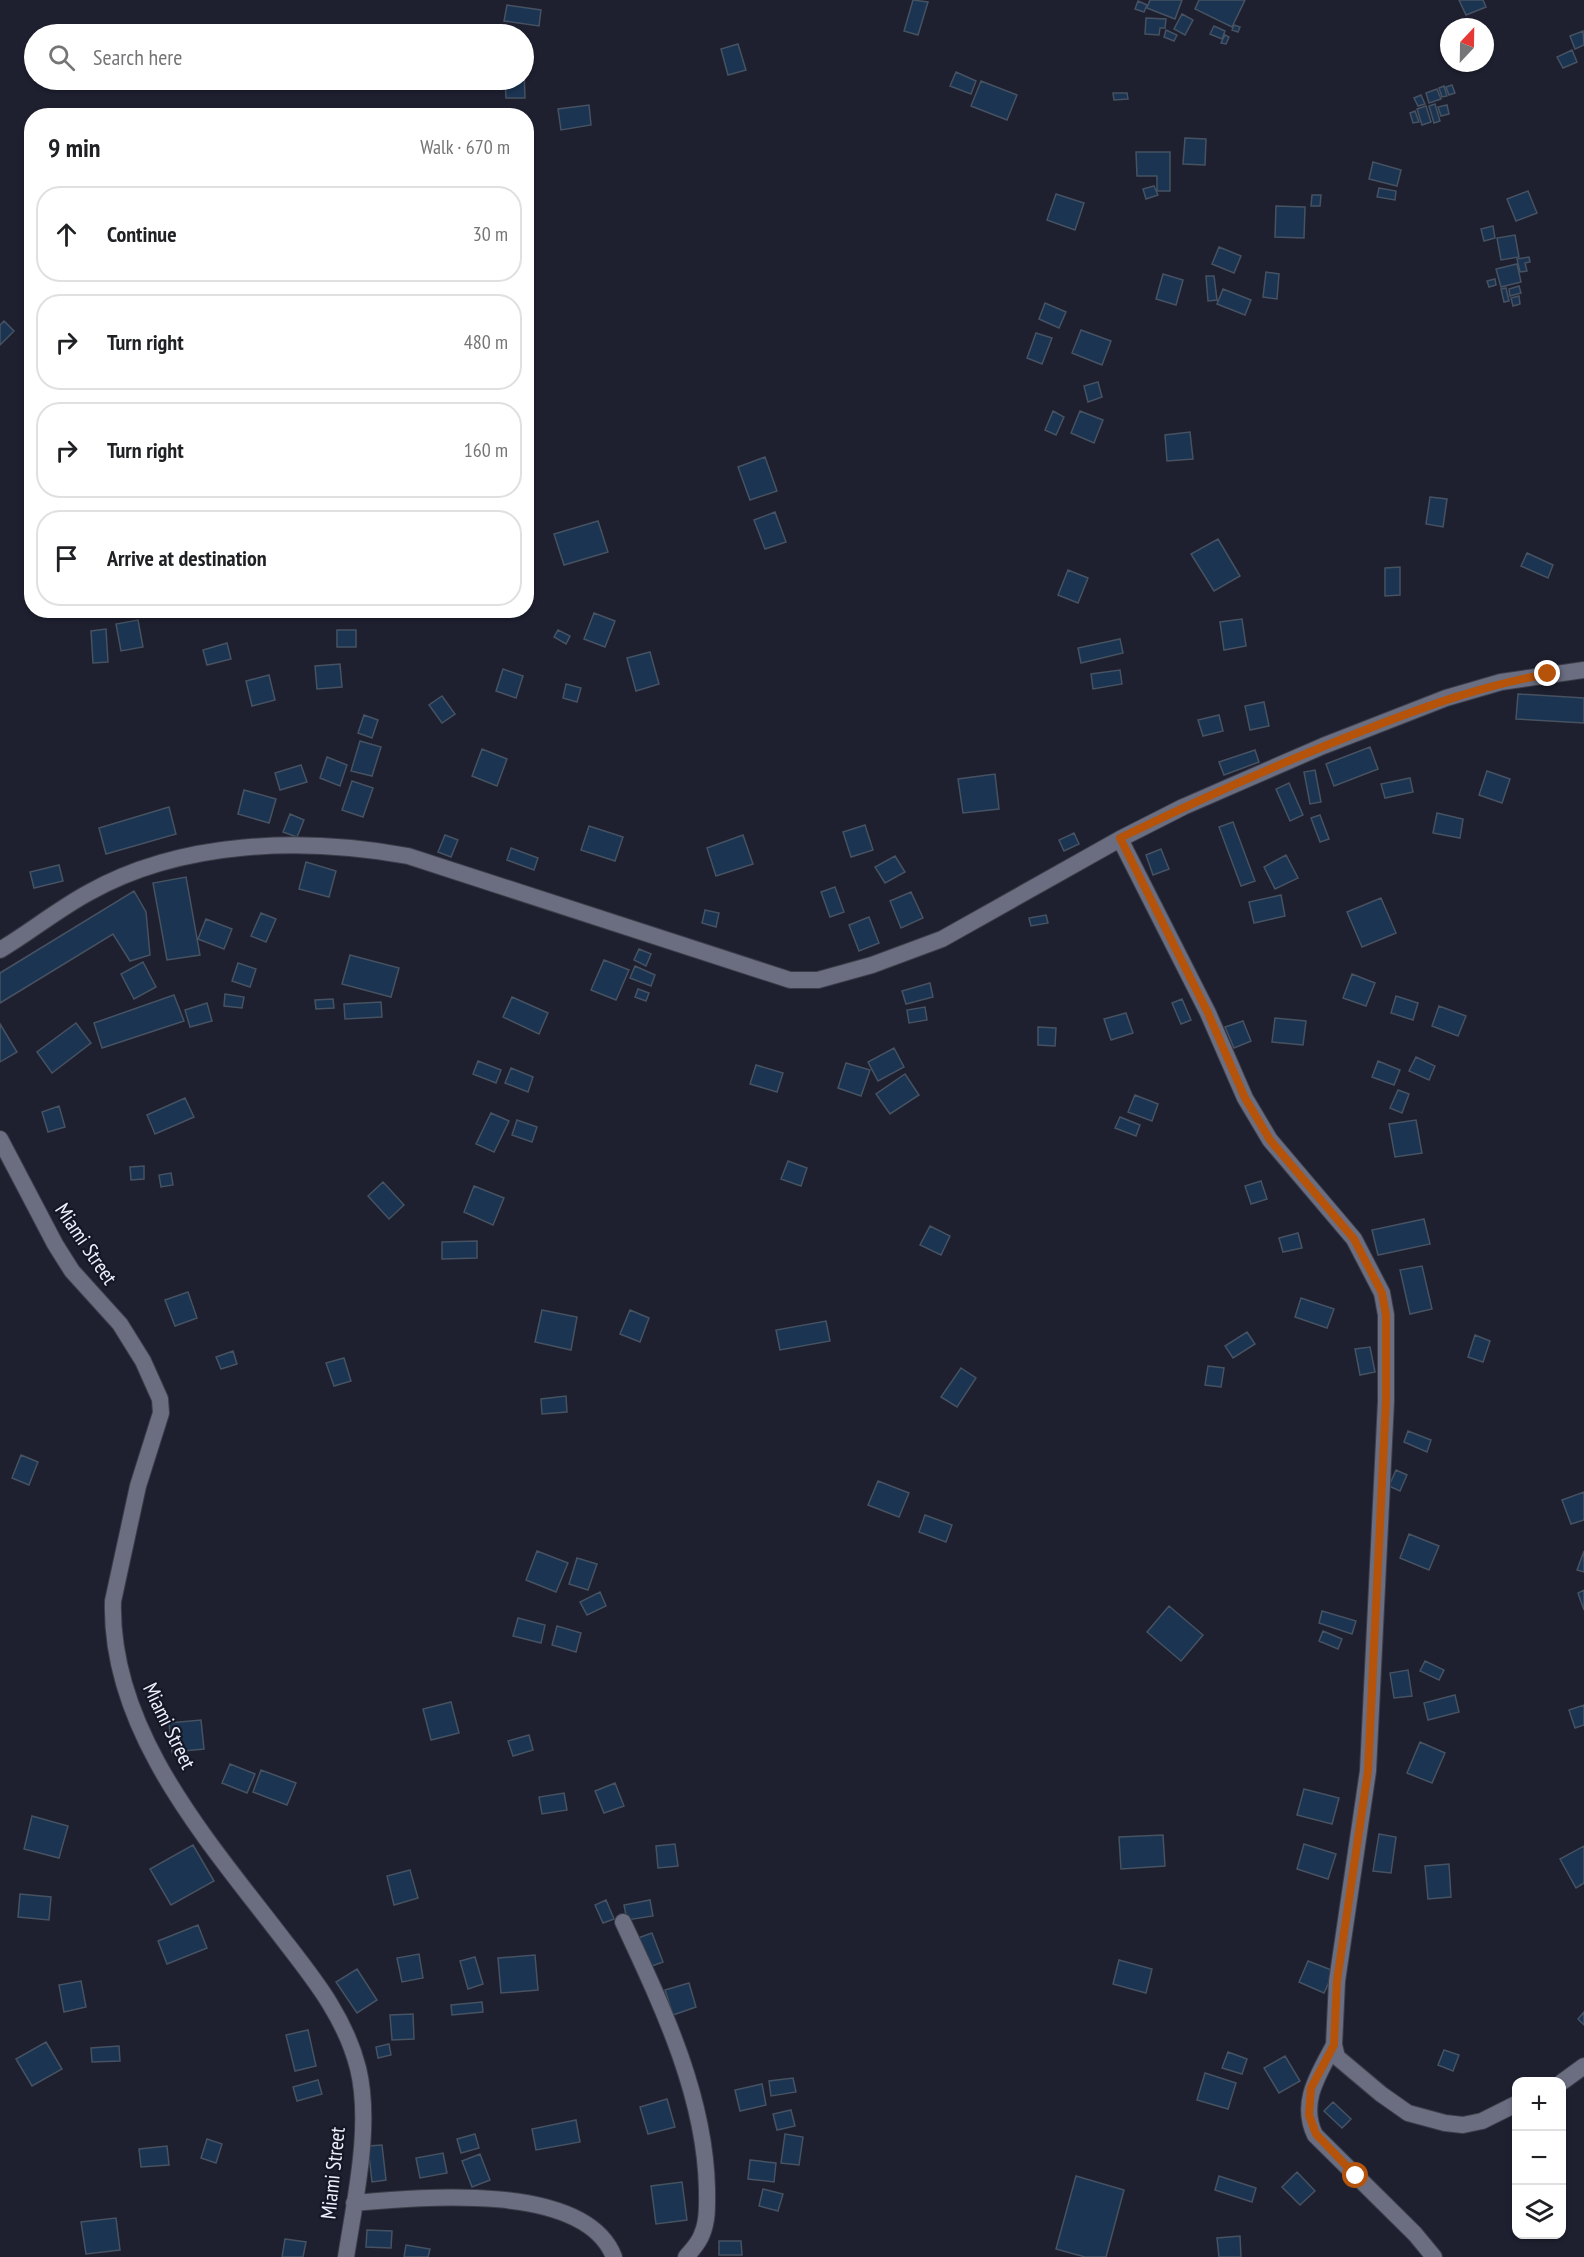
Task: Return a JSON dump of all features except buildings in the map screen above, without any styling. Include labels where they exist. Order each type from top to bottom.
[{"type":"street","points":[[0,950],[88,892],[154,864],[228,850],[344,847],[408,856],[790,980],[818,980],[872,965],[942,939],[1120,838],[1183,807],[1323,746],[1446,698],[1501,682],[1584,670]]},
{"type":"street","points":[[1120,838],[1208,1013],[1245,1098],[1270,1140],[1354,1239],[1376,1279],[1384,1304],[1386,1401],[1368,1771],[1337,1981],[1334,2045],[1337,2057],[1408,2112],[1445,2123],[1463,2125],[1482,2121],[1512,2106]]},
{"type":"street","name":"Miami Street","points":[[0,1139],[55,1244],[72,1271],[120,1324],[143,1361],[160,1399],[161,1413],[138,1486],[113,1601],[114,1635],[123,1680],[133,1710],[183,1805],[220,1858],[324,1992],[338,2014],[358,2068],[363,2102],[354,2202],[346,2257]]},
{"type":"street","points":[[623,1922],[678,2048],[701,2125],[707,2216],[702,2234],[687,2257]]},
{"type":"street","points":[[1334,2045],[1311,2088],[1310,2124],[1316,2134],[1415,2234],[1434,2257]]},
{"type":"street","points":[[1566,2079],[1584,2067]]},
{"type":"street","points":[[354,2202],[448,2197],[524,2202],[560,2211],[593,2228],[609,2244],[614,2257]]},
{"type":"route","points":[[1356,2176],[1316,2134],[1310,2124],[1309,2115],[1311,2088],[1334,2045],[1337,1981],[1368,1771],[1382,1529],[1386,1315],[1382,1293],[1354,1239],[1270,1140],[1245,1098],[1208,1013],[1120,838],[1183,807],[1323,746],[1446,698],[1501,682],[1548,674]]}]
